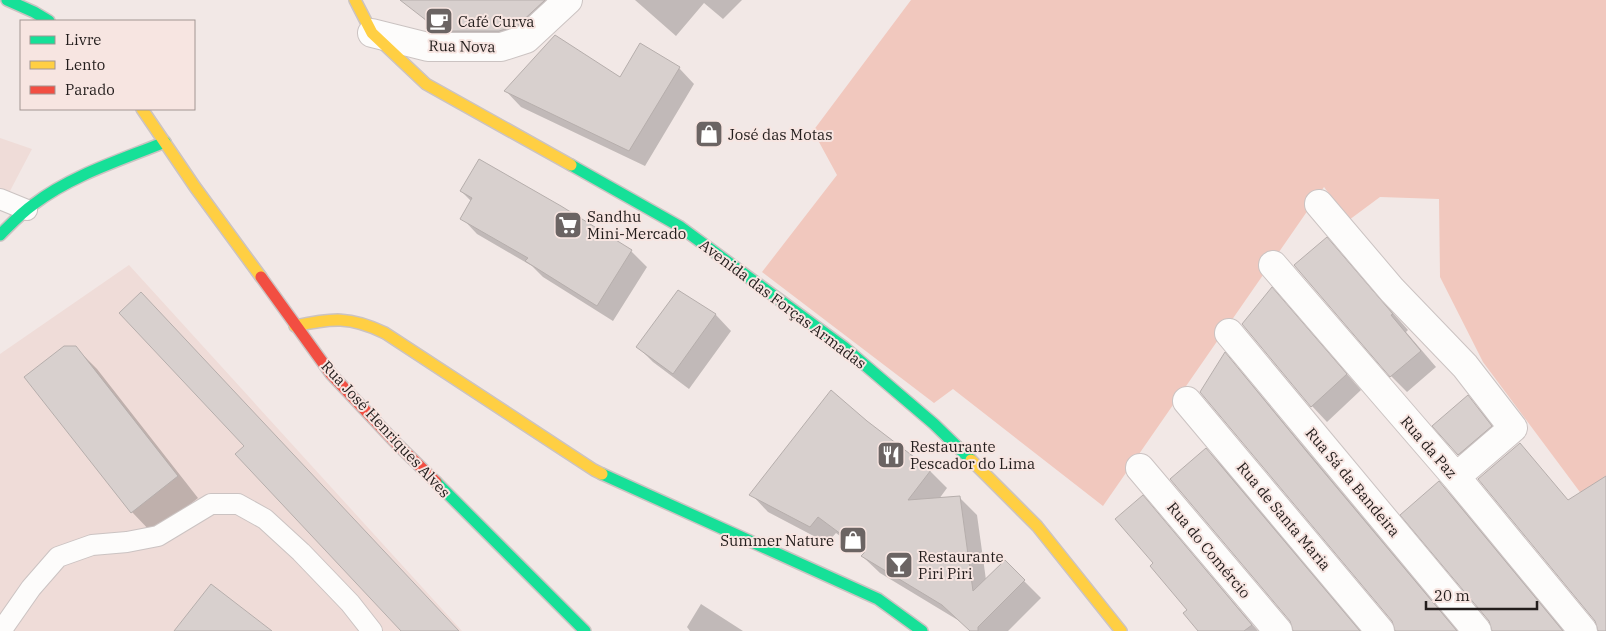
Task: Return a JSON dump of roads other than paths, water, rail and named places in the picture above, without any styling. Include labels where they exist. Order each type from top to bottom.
[{"type":"street","points":[[7,0],[47,20]]},
{"type":"street","name":"Avenida das Forças Armadas","points":[[355,0],[372,33],[426,84],[679,226],[845,348],[934,424],[1030,519],[1121,631]]},
{"type":"street","name":"Rua Nova","points":[[372,33],[428,48],[501,48],[526,39],[568,0]]},
{"type":"street","name":"Rua José Henriques Alves","points":[[143,110],[331,374],[396,443],[585,631]]},
{"type":"street","points":[[0,235],[7,226],[54,191],[88,173],[165,142]]},
{"type":"street","points":[[1319,204],[1392,290],[1465,366],[1513,428],[1456,477]]},
{"type":"street","name":"Rua da Paz","points":[[1273,266],[1456,477],[1583,631]]},
{"type":"street","points":[[296,326],[330,319],[346,319],[370,325],[594,470],[878,599],[922,631]]},
{"type":"street","name":"Rua Sá da Bandeira","points":[[1229,333],[1478,631]]},
{"type":"street","name":"Rua de Santa Maria","points":[[1187,401],[1380,631]]},
{"type":"street","name":"Rua do Comércio","points":[[1140,468],[1278,631]]},
{"type":"lane","points":[[0,199],[27,210]]},
{"type":"lane","points":[[1,631],[31,588],[58,557],[92,545],[127,542],[158,536],[211,504],[238,504],[265,519],[301,552],[350,603],[372,631]]},
{"type":"place","name":"Café Curva","points":[[439,21]]},
{"type":"place","name":"José das Motas","points":[[709,134]]},
{"type":"place","name":"Sandhu Mini-Mercado","points":[[568,225]]},
{"type":"place","name":"Restaurante Pescador do Lima","points":[[891,455]]},
{"type":"place","name":"Summer Nature","points":[[853,540]]},
{"type":"place","name":"Restaurante Piri Piri","points":[[899,565]]}]
